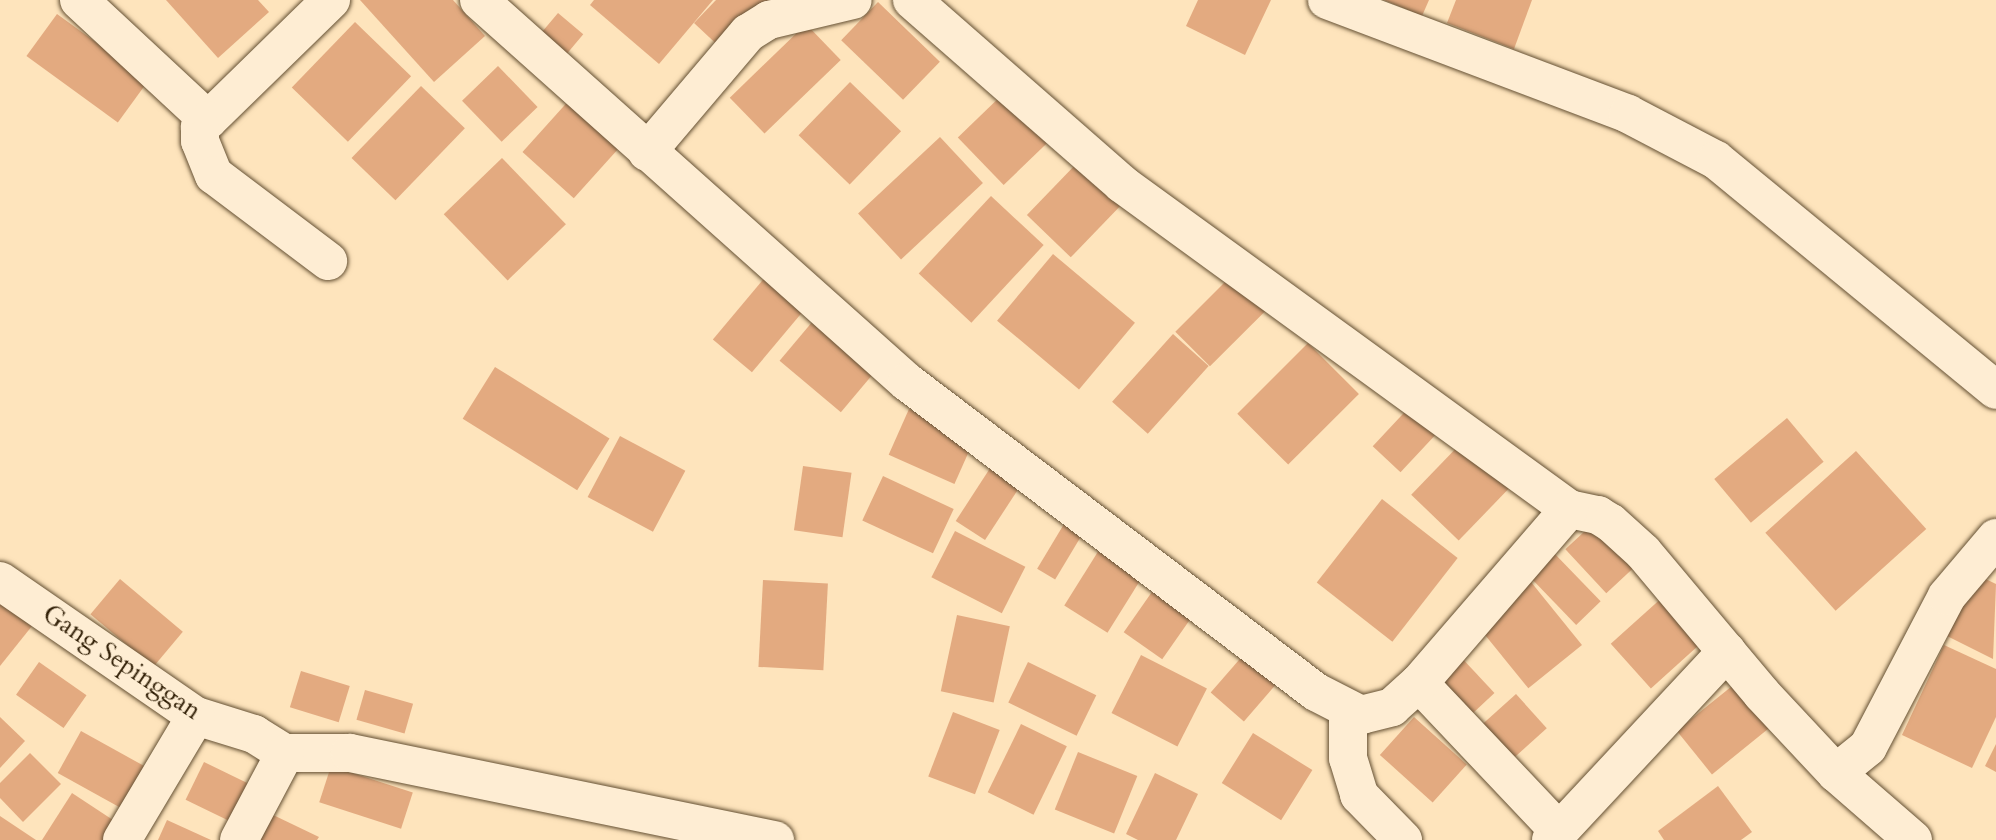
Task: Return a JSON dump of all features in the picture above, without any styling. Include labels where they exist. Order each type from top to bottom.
[{"type":"street","points":[[79,0],[208,120]]},
{"type":"street","points":[[328,261],[215,175],[200,141],[201,127],[331,0]]},
{"type":"street","points":[[479,0],[907,382],[1316,692],[1348,709],[1361,715],[1392,707],[1419,683],[1569,509]]},
{"type":"street","points":[[647,152],[748,33],[769,20],[853,0]]},
{"type":"street","points":[[912,0],[1122,184],[1569,509],[1598,515],[1643,552],[1836,773],[1913,840]]},
{"type":"street","points":[[1327,0],[1628,114],[1716,160],[1996,390]]},
{"type":"street","points":[[1836,773],[1868,747],[1947,596],[1996,538]]},
{"type":"street","name":"Gang Sepinggan","points":[[0,580],[196,716],[254,734],[285,754]]},
{"type":"street","points":[[1419,683],[1555,835],[1727,651]]},
{"type":"street","points":[[1348,709],[1348,758],[1359,795],[1403,840]]},
{"type":"street","points":[[122,840],[196,716]]},
{"type":"street","points":[[239,840],[285,754],[350,754],[775,840]]},
{"type":"building","points":[[166,0],[258,0],[269,12],[218,58]]},
{"type":"building","points":[[360,0],[453,0],[485,36],[434,82]]},
{"type":"building","points":[[594,0],[713,0],[659,64],[590,5]]},
{"type":"building","points":[[716,0],[774,0],[725,52],[694,23]]},
{"type":"building","points":[[1198,0],[1271,0],[1245,55],[1186,26]]},
{"type":"building","points":[[1384,0],[1429,0],[1422,16]]},
{"type":"building","points":[[1456,0],[1532,0],[1514,49],[1447,23]]},
{"type":"building","points":[[878,2],[940,62],[903,100],[841,40]]},
{"type":"building","points":[[558,13],[583,34],[559,63],[534,42]]},
{"type":"building","points":[[57,14],[148,80],[118,122],[26,56]]},
{"type":"building","points":[[355,22],[411,76],[348,142],[292,87]]},
{"type":"building","points":[[806,24],[841,60],[764,134],[730,98]]},
{"type":"building","points":[[498,66],[538,107],[502,142],[462,101]]},
{"type":"building","points":[[850,82],[901,131],[850,185],[799,135]]},
{"type":"building","points":[[421,86],[465,128],[395,200],[352,158]]},
{"type":"building","points":[[1006,91],[1052,138],[1004,185],[958,138]]},
{"type":"building","points":[[572,97],[623,143],[574,198],[522,152]]},
{"type":"building","points":[[940,137],[983,183],[901,259],[858,213]]},
{"type":"building","points":[[502,158],[566,224],[508,280],[444,214]]},
{"type":"building","points":[[1079,161],[1123,203],[1071,257],[1027,215]]},
{"type":"building","points":[[991,196],[1044,245],[971,323],[919,274]]},
{"type":"building","points":[[1053,254],[1135,323],[1079,389],[997,321]]},
{"type":"building","points":[[772,269],[811,302],[752,372],[713,339]]},
{"type":"building","points":[[1234,273],[1269,308],[1210,366],[1175,332]]},
{"type":"building","points":[[813,321],[874,372],[841,412],[780,361]]},
{"type":"building","points":[[1173,334],[1209,366],[1148,434],[1112,402]]},
{"type":"building","points":[[1308,343],[1359,394],[1288,465],[1237,414]]},
{"type":"building","points":[[495,367],[609,439],[577,490],[463,419]]},
{"type":"building","points":[[1415,401],[1443,427],[1401,472],[1373,446]]},
{"type":"building","points":[[909,409],[975,438],[954,484],[889,455]]},
{"type":"building","points":[[1787,418],[1824,462],[1751,523],[1714,479]]},
{"type":"building","points":[[620,436],[685,471],[653,532],[588,497]]},
{"type":"building","points":[[1464,440],[1511,486],[1459,541],[1411,495]]},
{"type":"building","points":[[1856,451],[1926,529],[1836,611],[1765,533]]},
{"type":"building","points":[[996,459],[1025,478],[985,540],[956,521]]},
{"type":"building","points":[[803,466],[852,473],[842,537],[794,530]]},
{"type":"building","points":[[883,476],[954,509],[933,553],[862,520]]},
{"type":"building","points":[[1382,499],[1458,558],[1392,642],[1317,583]]},
{"type":"building","points":[[1599,518],[1640,562],[1606,593],[1565,549]]},
{"type":"building","points":[[1067,519],[1085,530],[1055,580],[1037,569]]},
{"type":"building","points":[[955,531],[1025,567],[1002,613],[931,577]]},
{"type":"building","points":[[1104,542],[1147,569],[1108,633],[1064,606]]},
{"type":"building","points":[[1552,551],[1601,601],[1576,625],[1528,575]]},
{"type":"building","points":[[1973,573],[1996,584],[1993,659],[1943,634]]},
{"type":"building","points":[[120,579],[183,632],[153,667],[90,614]]},
{"type":"building","points":[[1161,579],[1200,606],[1162,659],[1124,632]]},
{"type":"building","points":[[763,580],[828,583],[823,670],[758,667]]},
{"type":"building","points":[[1531,582],[1582,645],[1528,688],[1477,625]]},
{"type":"building","points":[[0,594],[36,621],[0,666]]},
{"type":"building","points":[[1665,595],[1705,640],[1651,688],[1611,644]]},
{"type":"building","points":[[957,615],[1010,626],[994,703],[941,691]]},
{"type":"building","points":[[1252,645],[1285,674],[1244,721],[1211,693]]},
{"type":"building","points":[[1944,645],[1996,669],[1996,717],[1972,768],[1902,735]]},
{"type":"building","points":[[1141,655],[1207,689],[1177,747],[1111,713]]},
{"type":"building","points":[[1459,655],[1494,693],[1462,724],[1426,686]]},
{"type":"building","points":[[39,662],[87,695],[64,728],[16,695]]},
{"type":"building","points":[[1028,662],[1096,695],[1077,736],[1008,702]]},
{"type":"building","points":[[301,671],[350,686],[339,722],[290,707]]},
{"type":"building","points":[[1742,678],[1777,722],[1712,774],[1677,731]]},
{"type":"building","points":[[365,690],[413,704],[405,734],[356,720]]},
{"type":"building","points":[[1516,694],[1547,728],[1504,767],[1473,733]]},
{"type":"building","points":[[953,712],[1000,730],[975,794],[928,776]]},
{"type":"building","points":[[0,717],[25,741],[0,768]]},
{"type":"building","points":[[1414,717],[1467,765],[1433,802],[1380,755]]},
{"type":"building","points":[[1021,724],[1067,746],[1034,815],[988,792]]},
{"type":"building","points":[[81,731],[153,771],[129,813],[58,773]]},
{"type":"building","points":[[1253,733],[1312,770],[1281,820],[1222,783]]},
{"type":"building","points":[[1996,744],[1996,772],[1985,766]]},
{"type":"building","points":[[1078,752],[1137,776],[1114,833],[1055,809]]},
{"type":"building","points":[[30,753],[61,784],[23,822],[0,798],[0,783]]},
{"type":"building","points":[[204,762],[250,784],[231,822],[186,800]]},
{"type":"building","points":[[331,766],[413,793],[401,829],[319,802]]},
{"type":"building","points":[[1155,773],[1198,794],[1176,840],[1138,840],[1126,834]]},
{"type":"building","points":[[1718,786],[1752,832],[1741,840],[1664,840],[1658,831]]},
{"type":"building","points":[[72,793],[116,822],[105,840],[42,840]]},
{"type":"building","points":[[269,813],[319,837],[317,840],[256,840]]},
{"type":"building","points":[[0,816],[36,840],[0,840]]},
{"type":"building","points":[[167,820],[211,840],[158,840]]}]
